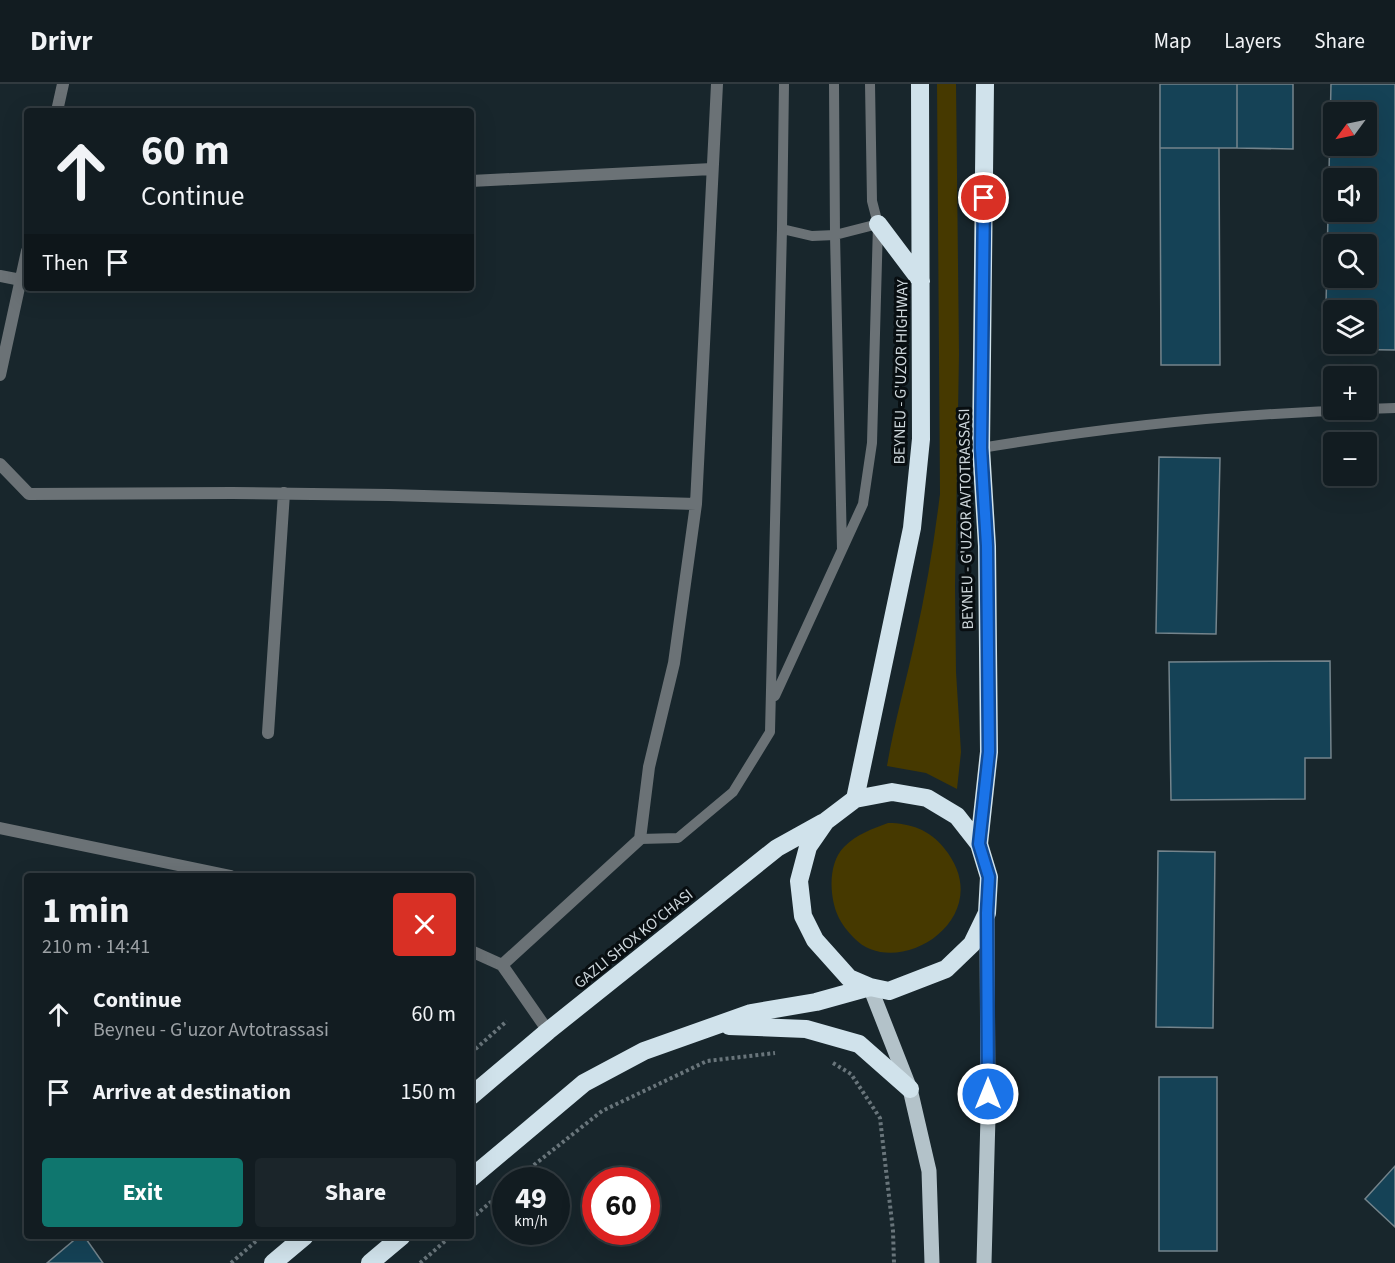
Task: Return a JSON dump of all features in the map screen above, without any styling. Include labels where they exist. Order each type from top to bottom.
[{"type":"highway","name":"BEYNEU - G'UZOR HIGHWAY","points":[[855,799],[912,528],[921,439],[920,84]]},
{"type":"highway","name":"BEYNEU - G'UZOR AVTOTRASSASI","points":[[979,844],[989,752],[987,546],[981,448],[985,84]]},
{"type":"highway","points":[[878,224],[921,281]]},
{"type":"highway","points":[[892,792],[927,798],[957,816],[979,844],[989,877],[987,913],[972,944],[946,969],[889,992],[849,978],[815,940],[803,916],[799,881],[808,847],[826,820],[855,799],[892,792]]},
{"type":"highway","name":"GAZLI SHOX KO'CHASI","points":[[474,1093],[548,1031],[777,848],[826,820]]},
{"type":"highway","points":[[474,1175],[584,1083],[644,1051],[751,1013],[816,1002],[870,987]]},
{"type":"highway","points":[[712,1027],[750,1026],[806,1029],[859,1044],[910,1089]]},
{"type":"highway","points":[[273,1263],[301,1239]]},
{"type":"highway","points":[[370,1263],[398,1239]]},
{"type":"main road","points":[[984,1263],[988,1117],[987,913]]},
{"type":"main road","points":[[870,987],[910,1089],[929,1171],[932,1263]]},
{"type":"street","points":[[58,108],[63,84]]},
{"type":"street","points":[[502,965],[640,839],[649,767],[674,663],[696,504],[717,84]]},
{"type":"street","points":[[474,181],[712,170]]},
{"type":"street","points":[[0,375],[24,266]]},
{"type":"street","points":[[0,276],[21,280]]},
{"type":"street","points":[[0,464],[29,494],[284,494],[696,504]]},
{"type":"street","points":[[268,733],[284,494]]},
{"type":"street","points":[[0,828],[217,873]]},
{"type":"street","points":[[474,952],[502,965],[548,1031]]},
{"type":"lane","points":[[640,839],[678,838],[733,792],[770,732],[784,84]]},
{"type":"lane","points":[[834,84],[834,235],[842,553]]},
{"type":"lane","points":[[772,702],[863,504],[872,443],[878,224],[872,201],[870,84]]},
{"type":"lane","points":[[782,230],[812,236],[834,235],[878,224]]},
{"type":"lane","points":[[1377,409],[1395,408]]},
{"type":"lane","points":[[981,448],[1083,431],[1288,412],[1323,411]]},
{"type":"path","points":[[474,1050],[507,1021]]},
{"type":"path","points":[[531,1167],[602,1111],[707,1061],[776,1053]]},
{"type":"path","points":[[831,1062],[851,1074],[880,1118],[893,1231],[894,1263]]},
{"type":"path","points":[[474,1216],[492,1201]]},
{"type":"path","points":[[231,1263],[259,1239]]},
{"type":"path","points":[[420,1263],[448,1239]]},
{"type":"shaded area","points":[[937,84],[956,84],[959,354],[955,586],[956,672],[961,752],[957,789],[926,773],[887,766],[923,603],[940,494]]},
{"type":"shaded area","points":[[888,823],[904,824],[926,832],[944,848],[958,874],[960,898],[952,919],[936,936],[916,947],[894,953],[873,950],[854,938],[838,916],[832,890],[835,862],[844,847],[859,835]]},
{"type":"building","points":[[1160,84],[1237,84],[1237,148],[1160,148]]},
{"type":"building","points":[[1237,84],[1293,84],[1293,149],[1237,148]]},
{"type":"building","points":[[1331,84],[1395,84],[1395,350],[1377,350],[1377,300],[1326,300],[1326,288],[1377,288],[1377,234],[1328,234],[1328,222],[1377,222],[1377,168],[1329,168],[1329,156],[1377,156],[1377,102],[1331,102]]},
{"type":"building","points":[[1160,148],[1219,148],[1220,365],[1161,365]]},
{"type":"building","points":[[1159,457],[1220,458],[1216,634],[1156,633]]},
{"type":"building","points":[[1330,661],[1331,758],[1305,758],[1305,799],[1171,800],[1169,662]]},
{"type":"building","points":[[1158,851],[1215,852],[1213,1028],[1156,1027]]},
{"type":"building","points":[[1159,1077],[1217,1077],[1217,1251],[1159,1251]]},
{"type":"building","points":[[1395,1166],[1395,1227],[1365,1199]]},
{"type":"building","points":[[75,1239],[86,1239],[103,1263],[47,1263]]},
{"type":"route","points":[[984,198],[981,448],[987,546],[989,752],[979,844],[989,877],[987,913],[988,1094]]}]
